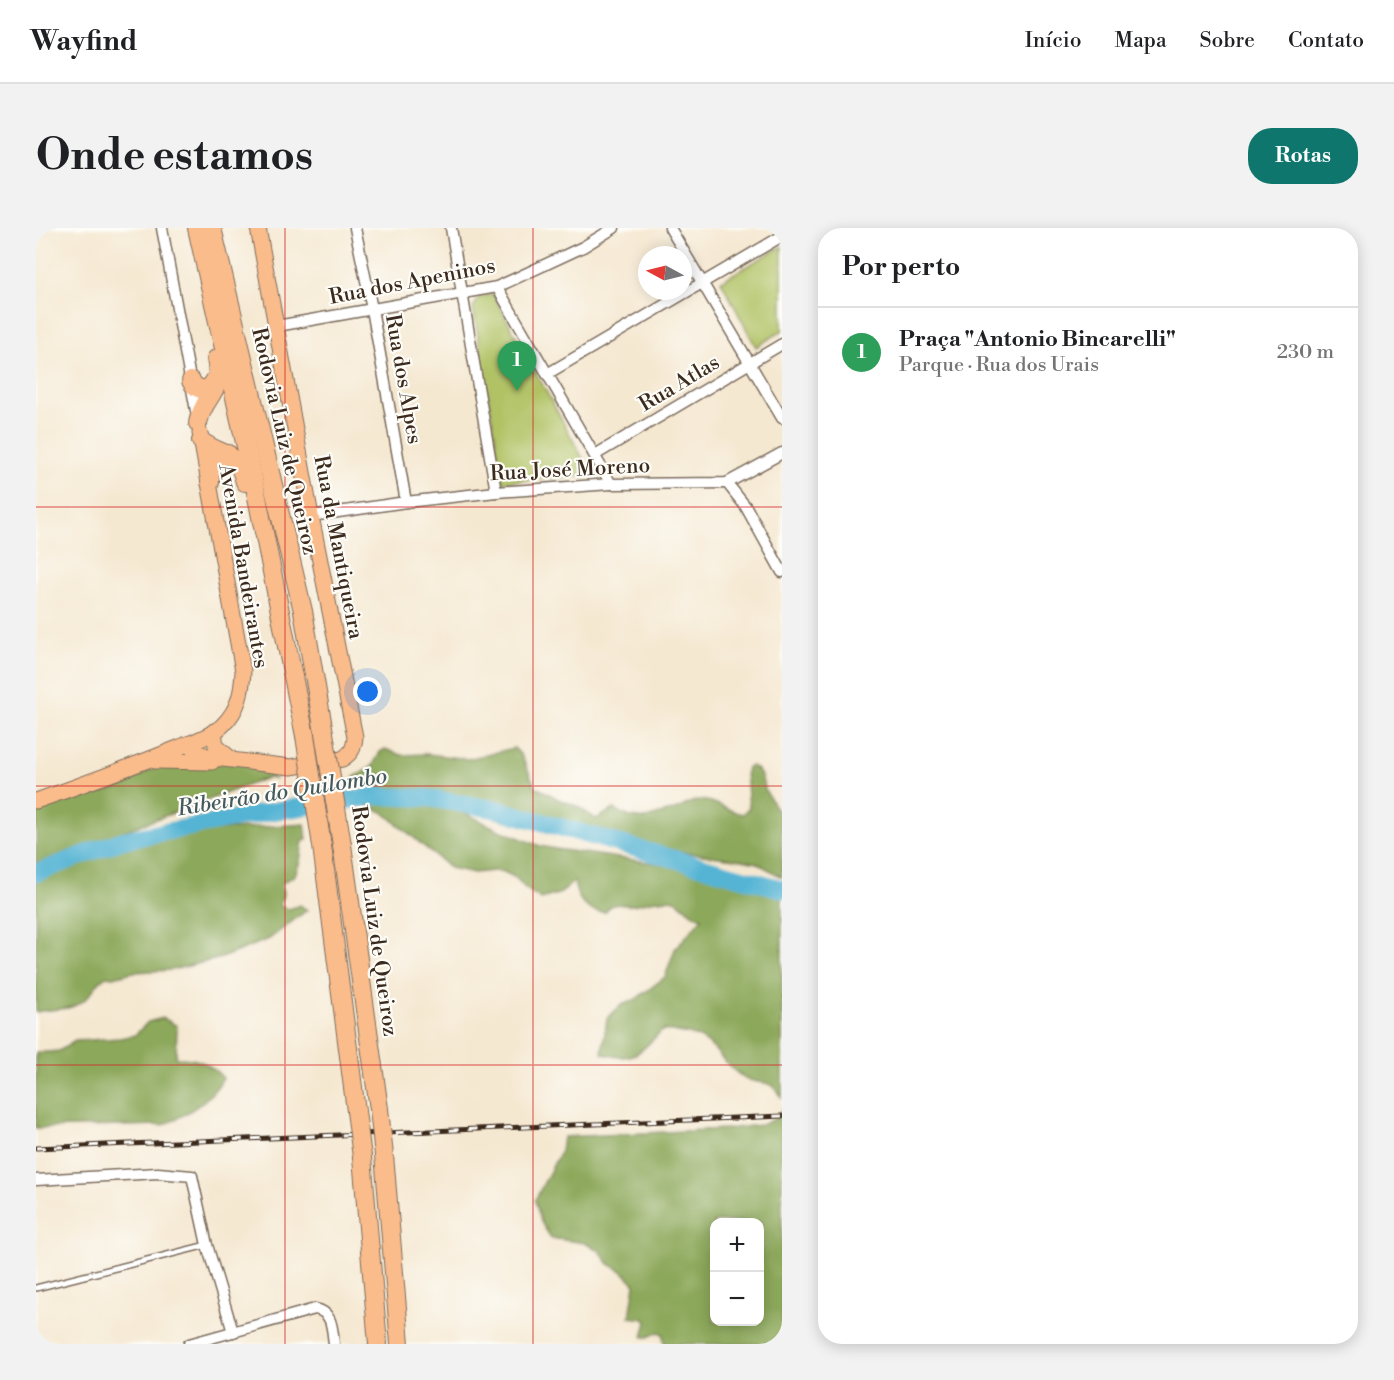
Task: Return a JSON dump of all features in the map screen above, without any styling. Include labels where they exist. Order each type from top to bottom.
[{"type":"highway","points":[[188,228],[219,373],[218,384],[201,411],[198,423]]},
{"type":"highway","name":"Rodovia Luiz de Queiroz","points":[[197,228],[255,487],[305,736],[357,1111],[378,1344]]},
{"type":"highway","name":"Rodovia Luiz de Queiroz","points":[[212,228],[303,611],[324,733],[379,1109],[402,1344]]},
{"type":"highway","points":[[191,381],[195,387],[208,389],[219,373]]},
{"type":"highway","points":[[201,441],[215,450],[228,454],[242,467],[265,567],[284,629]]},
{"type":"highway","points":[[210,482],[214,460],[228,454]]},
{"type":"highway","points":[[371,1344],[375,1298]]},
{"type":"main road","name":"Rua da Mantiqueira","points":[[190,742],[204,755],[291,766],[342,759],[349,755],[354,747],[355,737],[311,516],[258,228]]},
{"type":"main road","name":"Avenida Bandeirantes","points":[[36,801],[146,761],[214,731],[232,716],[238,704],[242,693],[243,671],[198,423]]},
{"type":"main road","points":[[146,761],[223,762],[231,759],[216,746],[214,731]]},
{"type":"street","points":[[162,228],[198,423]]},
{"type":"street","name":"Rua dos Alpes","points":[[355,228],[372,309],[406,502]]},
{"type":"street","points":[[451,228],[496,492]]},
{"type":"street","name":"Rua dos Apeninos","points":[[277,326],[497,287],[583,247],[614,228]]},
{"type":"street","points":[[670,228],[782,418]]},
{"type":"street","points":[[548,374],[782,236]]},
{"type":"street","points":[[497,287],[611,484]]},
{"type":"street","name":"Rua Atlas","points":[[595,455],[782,344]]},
{"type":"street","points":[[782,453],[727,483],[746,507],[782,572]]},
{"type":"street","name":"Rua José Moreno","points":[[311,516],[496,492],[611,484],[727,483]]},
{"type":"street","points":[[36,1180],[158,1173],[188,1174],[193,1177],[207,1245],[233,1332]]},
{"type":"street","points":[[189,1344],[315,1309],[326,1312],[329,1316],[334,1344]]},
{"type":"lane","points":[[36,1288],[207,1245]]},
{"type":"green space","points":[[782,246],[782,331],[756,347],[721,281]]},
{"type":"green space","points":[[493,294],[592,475],[503,482],[473,308],[479,297]]},
{"type":"green space","points":[[514,748],[521,755],[535,786],[558,799],[579,807],[596,819],[614,809],[630,817],[647,819],[699,801],[712,802],[743,814],[749,808],[746,772],[747,767],[751,766],[760,773],[765,789],[781,819],[782,877],[757,863],[742,860],[567,837],[351,779],[372,767],[380,752],[385,749],[401,755],[428,754],[468,759]]},
{"type":"green space","points":[[256,752],[271,777],[276,779],[267,778],[36,864],[36,810],[45,804],[72,800],[118,788],[170,762],[227,761]]},
{"type":"green space","points":[[390,797],[453,807],[497,829],[540,846],[668,865],[716,867],[782,890],[782,1099],[779,1092],[771,1085],[742,1076],[702,1039],[689,1034],[663,1030],[642,1049],[630,1056],[622,1057],[602,1053],[607,1019],[620,1006],[636,999],[665,977],[675,949],[702,918],[693,914],[678,901],[670,899],[632,905],[615,904],[606,912],[599,912],[583,904],[574,881],[561,893],[541,899],[525,888],[516,878],[504,872],[474,873],[450,868],[383,812],[360,804],[357,800]]},
{"type":"green space","points":[[305,824],[307,840],[303,841],[295,875],[282,883],[283,894],[280,906],[289,909],[300,905],[307,910],[269,939],[221,958],[172,970],[106,976],[86,999],[78,1004],[36,1012],[36,881],[87,855],[152,829],[190,826],[216,830]]},
{"type":"green space","points":[[163,1018],[177,1026],[176,1058],[202,1062],[223,1078],[212,1094],[189,1112],[163,1125],[36,1128],[36,1053],[59,1051],[75,1041],[135,1035],[148,1022]]},
{"type":"green space","points":[[782,1109],[782,1344],[664,1344],[663,1334],[659,1332],[643,1337],[647,1322],[645,1319],[630,1317],[635,1284],[622,1271],[609,1264],[599,1250],[585,1243],[551,1238],[541,1222],[535,1200],[561,1150],[563,1137],[726,1129],[761,1125],[777,1118]]},
{"type":"waterway","name":"Ribeirão do Quilombo","points":[[36,873],[123,840],[280,810],[376,796],[428,798],[499,810],[782,889]]},
{"type":"railway","points":[[36,1148],[782,1116]]},
{"type":"place","name":"Praça \"Antonio Bincarelli\"","points":[[517,391]]}]
